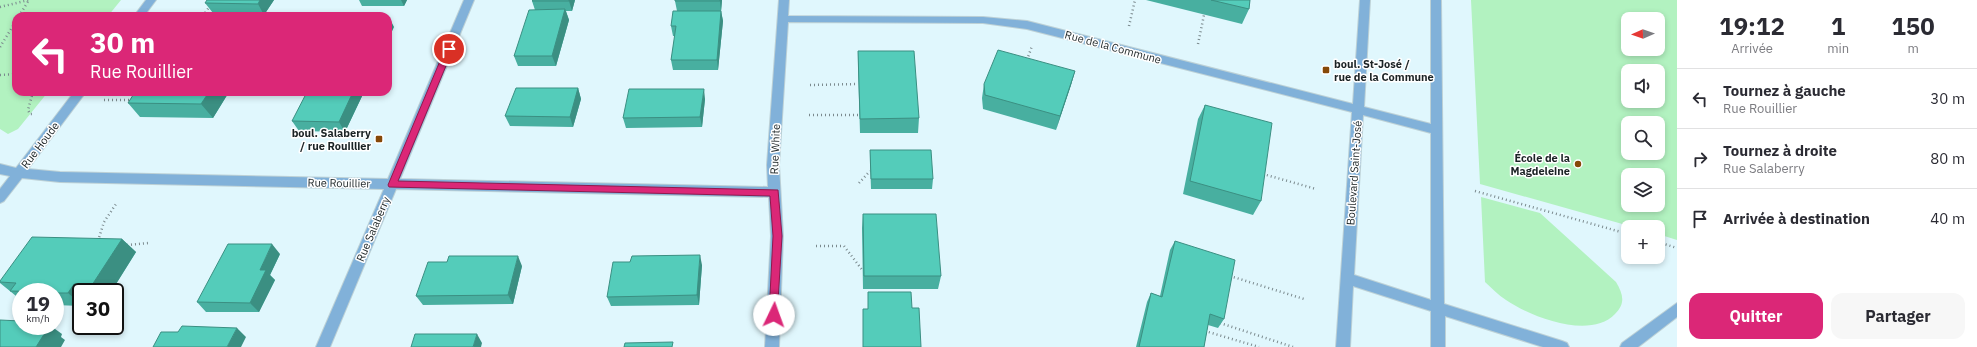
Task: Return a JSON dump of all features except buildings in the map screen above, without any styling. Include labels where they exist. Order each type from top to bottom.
[{"type":"street","points":[[141,12],[151,0]]},
{"type":"street","name":"Rue Salaberry","points":[[322,347],[392,185],[469,0]]},
{"type":"street","name":"Rue White","points":[[772,347],[778,236],[773,165],[784,0]]},
{"type":"street","name":"Boulevard Saint-José","points":[[1344,347],[1365,0]]},
{"type":"street","points":[[1436,0],[1438,347]]},
{"type":"street","name":"Rue de la Commune","points":[[782,19],[956,19],[1005,22],[1045,29],[1437,130]]},
{"type":"street","name":"Rue Houde","points":[[0,198],[77,96]]},
{"type":"street","name":"Rue Rouillier","points":[[0,170],[60,177],[775,192]]},
{"type":"street","points":[[1348,279],[1438,306],[1562,347]]},
{"type":"street","points":[[1627,347],[1677,309]]},
{"type":"path","points":[[0,8],[30,0],[22,12]]},
{"type":"path","points":[[206,12],[214,0]]},
{"type":"path","points":[[1129,26],[1135,0]]},
{"type":"path","points":[[1198,44],[1204,15]]},
{"type":"path","points":[[0,47],[12,28]]},
{"type":"path","points":[[1025,66],[1034,42]]},
{"type":"path","points":[[0,75],[12,74]]},
{"type":"path","points":[[810,85],[858,84]]},
{"type":"path","points":[[32,96],[28,110],[30,114],[34,114]]},
{"type":"path","points":[[104,100],[135,100]]},
{"type":"path","points":[[809,115],[859,115]]},
{"type":"path","points":[[859,183],[870,171]]},
{"type":"path","points":[[1259,173],[1316,189]]},
{"type":"path","points":[[1476,190],[1621,232]]},
{"type":"path","points":[[97,247],[104,222],[116,204]]},
{"type":"path","points":[[94,242],[103,243]]},
{"type":"path","points":[[122,244],[149,243]]},
{"type":"path","points":[[1665,244],[1677,248]]},
{"type":"path","points":[[816,246],[844,246],[863,271]]},
{"type":"path","points":[[1228,275],[1304,299]]},
{"type":"path","points":[[1220,322],[1293,347]]},
{"type":"path","points":[[1203,330],[1259,347]]},
{"type":"green space","points":[[0,0],[121,0],[111,12],[12,12],[12,96],[45,96],[18,129],[8,134],[0,129]]},
{"type":"green space","points":[[1471,0],[1677,0],[1677,240],[1665,236],[1665,220],[1621,220],[1621,224],[1480,184]]},
{"type":"green space","points":[[1481,197],[1540,213],[1616,282],[1622,294],[1622,302],[1615,314],[1604,322],[1591,325],[1560,323],[1530,313],[1500,296],[1485,282]]},
{"type":"place","name":"boul. St-José / rue de la Commune","points":[[1326,70]]},
{"type":"place","name":"boul. Salaberry / rue Rouillier","points":[[379,139]]},
{"type":"place","name":"École de la Magdeleine","points":[[1578,164]]},
{"type":"route","points":[[449,49],[392,185],[775,192],[778,236],[774,315]]}]
